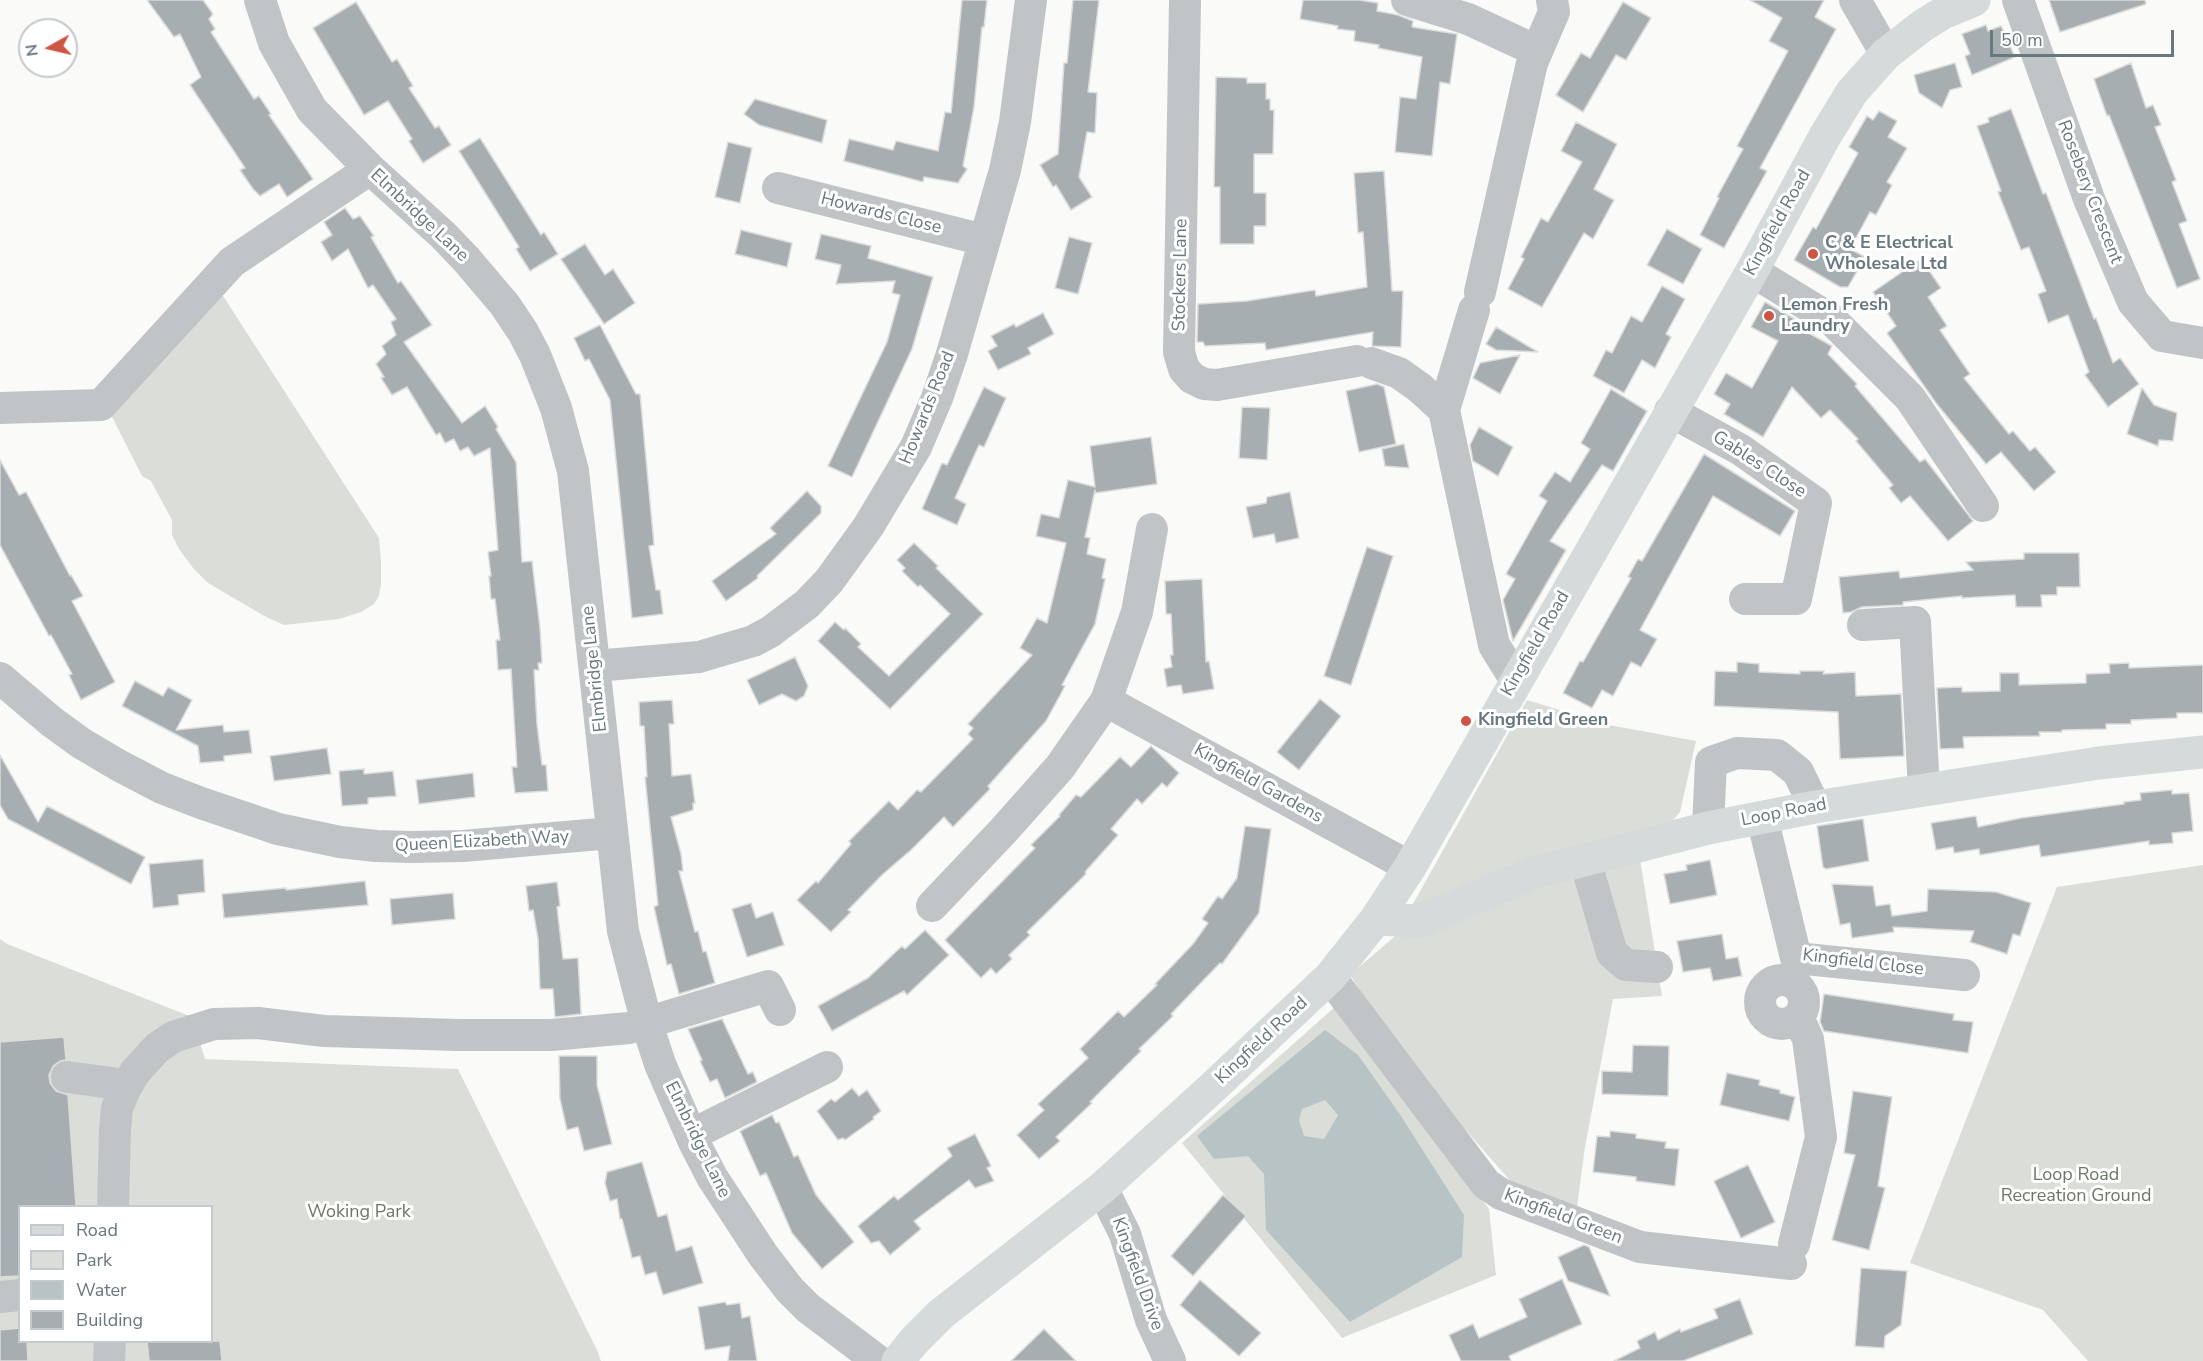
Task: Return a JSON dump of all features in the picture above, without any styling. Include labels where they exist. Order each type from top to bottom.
[{"type":"main road","name":"Kingfield Road","points":[[898,1361],[941,1314],[1102,1188],[1330,977],[1376,919],[1410,867],[1515,680],[1752,271],[1852,92],[1886,54],[1942,14],[1974,0]]},
{"type":"main road","name":"Loop Road","points":[[1376,919],[1420,921],[1534,873],[1708,828],[1762,817],[2099,763],[2203,752]]},
{"type":"street","name":"Elmbridge Lane","points":[[260,0],[274,43],[312,110],[370,169],[443,235],[487,282],[523,332],[538,363],[556,408],[573,471],[623,932],[647,1024],[665,1075],[691,1135],[712,1177],[763,1256],[790,1290],[822,1319],[878,1361]]},
{"type":"street","name":"Howards Road","points":[[595,666],[699,657],[736,648],[770,632],[807,604],[829,581],[868,527],[916,447],[952,354],[1005,170],[1013,131],[1030,0]]},
{"type":"street","name":"Stockers Lane","points":[[1185,0],[1179,352],[1185,369],[1192,378],[1204,384],[1217,385],[1364,362],[1400,373],[1444,410]]},
{"type":"street","points":[[1407,0],[1468,19],[1537,51]]},
{"type":"street","points":[[1855,0],[1886,54]]},
{"type":"street","name":"Rosebery Crescent","points":[[2018,0],[2089,199],[2133,302],[2162,336],[2203,343]]},
{"type":"street","points":[[1515,680],[1494,645],[1444,410],[1477,301],[1537,51],[1553,6]]},
{"type":"street","points":[[0,408],[101,405],[232,262],[370,169]]},
{"type":"street","name":"Howards Close","points":[[778,188],[984,240]]},
{"type":"street","points":[[1752,271],[1832,320],[1910,398],[1983,506]]},
{"type":"street","name":"Gables Close","points":[[1670,411],[1742,450],[1816,503],[1796,599],[1745,599]]},
{"type":"street","points":[[932,906],[1004,830],[1060,766],[1106,701],[1137,612],[1152,529]]},
{"type":"street","points":[[1863,625],[1915,622],[1924,790]]},
{"type":"street","name":"Queen Elizabeth Way","points":[[0,678],[52,722],[118,765],[162,788],[278,830],[340,842],[412,847],[463,846],[611,833]]},
{"type":"street","name":"Kingfield Gardens","points":[[1106,701],[1410,867]]},
{"type":"street","points":[[1708,828],[1711,762],[1737,753],[1777,755],[1798,772],[1815,807]]},
{"type":"street","name":"Kingfield Close","points":[[1762,817],[1794,970]]},
{"type":"street","points":[[1585,860],[1612,953],[1626,965],[1658,967]]},
{"type":"street","name":"Kingfield Close","points":[[1793,1254],[1821,1137],[1808,1040],[1798,1017],[1790,1023],[1776,1024],[1770,1021],[1761,1010],[1761,995],[1770,984],[1794,970],[1964,975]]},
{"type":"street","name":"Kingfield Green","points":[[1330,977],[1486,1184],[1501,1194],[1640,1247],[1793,1254]]},
{"type":"street","points":[[113,1205],[117,1108],[124,1089],[135,1072],[157,1048],[173,1037],[214,1024],[258,1023],[324,1031],[551,1035],[629,1028],[647,1024],[768,986],[780,1010]]},
{"type":"street","points":[[691,1135],[827,1067]]},
{"type":"street","points":[[67,1077],[112,1083],[124,1089]]},
{"type":"street","name":"Kingfield Drive","points":[[1102,1188],[1125,1234],[1151,1320],[1170,1361]]},
{"type":"street","points":[[0,1297],[18,1295]]},
{"type":"street","points":[[109,1361],[110,1343]]},
{"type":"green space","points":[[218,288],[379,538],[381,584],[379,596],[374,604],[361,612],[339,619],[284,625],[208,583],[179,549],[172,535],[172,520],[151,481],[142,476],[112,417],[112,409]]},
{"type":"green space","name":"Kingfield Green","points":[[1527,700],[1609,725],[1696,741],[1680,812],[1640,859],[1662,996],[1613,999],[1585,1147],[1577,1207],[1514,1185],[1411,1068],[1350,975],[1395,936]]},
{"type":"green space","name":"Loop Road Recreation Ground","points":[[2203,865],[2203,1361],[2088,1361],[2043,1310],[1910,1263],[2057,887]]},
{"type":"green space","name":"Woking Park","points":[[0,939],[7,944],[192,1017],[205,1059],[458,1069],[601,1361],[0,1361]]},
{"type":"green space","points":[[1337,1005],[1489,1209],[1496,1275],[1342,1338],[1182,1143]]},
{"type":"water","points":[[1325,1030],[1358,1055],[1399,1113],[1464,1215],[1462,1257],[1350,1322],[1266,1230],[1264,1174],[1248,1156],[1214,1159],[1197,1136]],"holes":[[[1325,1100],[1338,1115],[1324,1139],[1304,1136],[1299,1120],[1302,1109]]]},
{"type":"building","points":[[147,0],[203,0],[213,14],[209,19],[215,29],[211,32],[254,99],[259,96],[271,114],[269,115],[313,179],[287,197],[279,184],[260,196],[253,189],[240,170],[245,168],[190,85],[201,77],[180,34],[174,37]]},
{"type":"building","points":[[962,0],[987,0],[974,107],[963,166],[967,169],[958,183],[924,177],[923,182],[844,161],[849,139],[893,150],[896,141],[938,151],[945,112],[951,113]]},
{"type":"building","points":[[1073,0],[1099,0],[1088,92],[1097,93],[1095,133],[1087,132],[1079,177],[1092,197],[1071,210],[1056,185],[1053,187],[1040,165],[1058,154],[1064,63],[1067,63]]},
{"type":"building","points":[[1303,0],[1359,0],[1378,3],[1377,11],[1413,21],[1412,27],[1457,34],[1450,84],[1440,82],[1432,156],[1395,152],[1400,97],[1416,99],[1422,57],[1378,48],[1379,45],[1354,41],[1355,31],[1337,29],[1338,26],[1300,19]]},
{"type":"building","points":[[1750,0],[1824,0],[1815,17],[1836,29],[1760,168],[1767,171],[1724,248],[1700,235],[1743,149],[1737,146],[1788,51],[1769,41],[1782,18]]},
{"type":"building","points":[[2049,0],[2145,0],[2146,4],[2060,32]]},
{"type":"building","points":[[356,2],[392,62],[397,59],[413,86],[409,88],[435,128],[439,126],[451,145],[423,163],[409,141],[412,139],[388,101],[364,115],[313,28]]},
{"type":"building","points":[[1623,2],[1651,18],[1626,60],[1616,55],[1583,112],[1556,95],[1581,53],[1590,58]]},
{"type":"building","points":[[1986,25],[1988,31],[2001,26],[2015,57],[1972,75],[1965,56],[1970,54],[1962,34]]},
{"type":"building","points":[[1955,63],[1962,87],[1950,90],[1942,108],[1919,93],[1914,75]]},
{"type":"building","points":[[2131,63],[2146,108],[2153,105],[2161,125],[2155,127],[2176,180],[2172,182],[2187,221],[2179,224],[2200,279],[2177,288],[2094,79]]},
{"type":"building","points":[[1216,77],[1247,78],[1247,83],[1266,83],[1266,99],[1270,99],[1270,110],[1274,110],[1273,154],[1254,154],[1254,193],[1266,193],[1266,226],[1254,226],[1254,244],[1220,244],[1220,187],[1214,187]]},
{"type":"building","points":[[755,99],[827,120],[822,143],[759,125],[744,114]]},
{"type":"building","points":[[2011,109],[2043,194],[2046,193],[2113,363],[2120,358],[2139,384],[2108,407],[2085,375],[2089,372],[2068,315],[2048,323],[2038,294],[2046,291],[2029,247],[2021,250],[1998,192],[2001,191],[1977,126],[1989,122],[1988,118]]},
{"type":"building","points":[[1879,111],[1897,121],[1888,137],[1907,148],[1887,182],[1892,185],[1876,215],[1870,212],[1850,249],[1865,257],[1848,287],[1840,287],[1794,260],[1813,227],[1816,229],[1858,153],[1849,147],[1867,116],[1873,120]]},
{"type":"building","points":[[1576,122],[1617,144],[1594,189],[1614,200],[1593,239],[1584,233],[1542,307],[1508,289],[1524,259],[1521,257],[1541,218],[1548,222],[1582,162],[1561,151]]},
{"type":"building","points":[[480,138],[541,235],[544,232],[558,254],[530,271],[516,249],[519,247],[459,151]]},
{"type":"building","points":[[728,142],[752,148],[740,203],[715,197]]},
{"type":"building","points":[[1384,171],[1392,291],[1403,291],[1401,347],[1372,346],[1373,332],[1266,350],[1265,343],[1205,346],[1203,342],[1197,342],[1198,304],[1247,301],[1315,290],[1316,296],[1367,287],[1363,232],[1358,233],[1354,173]]},
{"type":"building","points":[[345,208],[353,219],[360,216],[374,236],[371,237],[398,283],[401,281],[432,325],[404,342],[462,423],[485,406],[516,462],[522,562],[532,561],[540,628],[542,663],[538,663],[539,670],[534,670],[537,724],[542,765],[546,765],[548,791],[515,793],[512,767],[517,767],[511,669],[498,670],[496,640],[500,640],[495,599],[491,599],[489,576],[491,576],[488,552],[498,550],[490,448],[474,456],[468,447],[460,451],[454,439],[445,443],[440,433],[436,435],[407,387],[392,395],[381,378],[384,377],[376,364],[386,354],[382,346],[396,335],[391,322],[396,319],[373,285],[368,288],[348,249],[332,261],[321,242],[332,235],[324,222]]},
{"type":"building","points":[[1667,229],[1702,249],[1683,284],[1647,265]]},
{"type":"building","points":[[741,230],[792,243],[787,267],[735,254]]},
{"type":"building","points":[[821,234],[871,246],[868,258],[933,277],[912,349],[852,477],[828,466],[887,342],[900,295],[892,293],[895,281],[836,284],[841,265],[815,259]]},
{"type":"building","points":[[1069,237],[1092,243],[1078,294],[1055,288]]},
{"type":"building","points":[[585,244],[605,275],[613,269],[635,303],[604,324],[561,259]]},
{"type":"building","points":[[1921,259],[1941,288],[1928,297],[1947,326],[1940,330],[1970,374],[1964,378],[2009,434],[2013,431],[2030,451],[2035,447],[2056,472],[2034,491],[2001,452],[1986,464],[1936,403],[1887,333],[1896,326],[1873,292]]},
{"type":"building","points":[[1662,286],[1685,299],[1666,334],[1671,337],[1655,368],[1642,360],[1624,393],[1593,376],[1606,350],[1612,353],[1631,316],[1642,322]]},
{"type":"building","points":[[1765,302],[1805,325],[1803,330],[1832,346],[1828,354],[1857,384],[1855,386],[1920,462],[1925,459],[1973,521],[1948,541],[1910,496],[1901,503],[1889,488],[1893,485],[1856,441],[1858,439],[1830,410],[1821,418],[1792,387],[1763,437],[1724,414],[1730,404],[1714,394],[1726,373],[1752,388],[1778,341],[1751,327]]},
{"type":"building","points":[[1043,313],[1054,334],[1028,348],[1031,354],[998,370],[988,351],[997,346],[991,336],[1014,324],[1016,327]]},
{"type":"building","points":[[600,325],[636,394],[640,394],[654,545],[649,546],[656,590],[660,590],[663,614],[632,618],[610,400],[589,359],[585,361],[574,338]]},
{"type":"building","points":[[1496,327],[1538,352],[1496,350],[1486,344]]},
{"type":"building","points":[[1520,355],[1500,394],[1473,378],[1480,363]]},
{"type":"building","points":[[1377,384],[1384,387],[1396,444],[1359,452],[1346,391]]},
{"type":"building","points":[[984,387],[1006,398],[984,447],[979,445],[955,498],[966,504],[957,525],[922,509],[942,463],[947,465]]},
{"type":"building","points":[[2142,388],[2154,405],[2177,413],[2173,441],[2159,440],[2158,446],[2127,434]]},
{"type":"building","points":[[1611,389],[1647,411],[1613,471],[1602,465],[1550,541],[1566,550],[1513,641],[1503,600],[1515,579],[1506,574],[1547,501],[1539,496],[1555,472],[1570,482],[1590,449],[1581,443]]},
{"type":"building","points":[[1242,407],[1270,408],[1267,460],[1239,458]]},
{"type":"building","points":[[1479,427],[1513,447],[1498,476],[1473,461],[1470,445]]},
{"type":"building","points":[[1151,437],[1157,484],[1095,493],[1095,490],[1085,537],[1090,538],[1087,554],[1106,559],[1102,578],[1105,579],[1095,624],[1062,685],[1065,686],[1046,721],[988,786],[990,789],[953,827],[944,817],[883,874],[848,910],[851,912],[831,932],[797,900],[816,881],[818,883],[851,844],[849,841],[889,801],[898,810],[917,790],[921,792],[973,739],[968,734],[973,728],[968,724],[1032,655],[1020,648],[1037,618],[1047,623],[1066,543],[1036,536],[1041,514],[1059,518],[1068,480],[1095,487],[1090,446]]},
{"type":"building","points":[[1404,444],[1409,468],[1385,466],[1382,449]]},
{"type":"building","points":[[1704,454],[1795,511],[1780,536],[1713,496],[1640,630],[1657,639],[1641,667],[1631,662],[1613,696],[1602,690],[1592,708],[1563,693],[1631,578],[1628,577],[1638,559],[1642,561]]},
{"type":"building","points":[[0,460],[19,495],[26,492],[83,596],[72,601],[115,682],[81,700],[69,675],[72,674],[0,545]]},
{"type":"building","points":[[807,491],[821,506],[821,513],[757,576],[758,578],[726,601],[712,581],[776,534],[770,528]]},
{"type":"building","points":[[1290,492],[1299,538],[1276,543],[1274,534],[1253,538],[1246,507],[1266,503],[1267,497]]},
{"type":"building","points":[[914,543],[983,614],[890,709],[818,641],[835,622],[844,630],[845,628],[861,644],[858,647],[889,676],[950,614],[902,571],[905,568],[897,560]]},
{"type":"building","points":[[1367,547],[1393,556],[1351,685],[1324,676]]},
{"type":"building","points":[[2024,553],[2079,553],[2080,587],[2057,587],[2057,595],[2041,595],[2042,607],[2016,607],[2015,595],[1962,598],[1962,596],[1903,602],[1903,605],[1862,607],[1843,613],[1839,577],[1899,571],[1900,578],[1973,570],[1966,562],[2024,559]]},
{"type":"building","points":[[1202,579],[1206,662],[1209,661],[1214,689],[1183,694],[1181,685],[1167,687],[1164,669],[1172,667],[1170,655],[1173,655],[1171,614],[1166,614],[1165,581]]},
{"type":"building","points":[[795,657],[808,686],[804,696],[796,701],[782,694],[759,705],[747,680]]},
{"type":"building","points":[[1737,662],[1759,664],[1759,672],[1800,674],[1800,671],[1824,671],[1823,674],[1855,672],[1856,696],[1901,694],[1904,756],[1840,759],[1838,712],[1714,706],[1715,671],[1737,672]]},
{"type":"building","points":[[2129,663],[2129,668],[2203,665],[2203,713],[2177,713],[2177,718],[2131,720],[2131,724],[2106,724],[2106,729],[2039,732],[2040,736],[1963,737],[1964,748],[1940,749],[1937,688],[1962,687],[1962,692],[2000,691],[2000,673],[2019,673],[2019,685],[2086,683],[2086,674],[2110,673],[2109,664]]},
{"type":"building","points":[[135,681],[163,696],[168,687],[192,700],[176,730],[223,725],[224,732],[249,730],[252,753],[224,756],[224,761],[200,763],[198,746],[122,706]]},
{"type":"building","points":[[1320,699],[1341,716],[1299,770],[1277,752]]},
{"type":"building","points":[[672,700],[674,724],[669,724],[672,776],[691,774],[695,803],[693,803],[693,810],[671,817],[681,854],[683,871],[679,871],[695,932],[698,931],[703,952],[706,951],[715,983],[679,994],[671,964],[667,965],[654,907],[658,905],[645,777],[647,777],[644,726],[640,726],[639,702]]},
{"type":"building","points":[[1151,746],[1179,773],[1167,787],[1162,783],[1142,804],[1137,799],[1111,829],[1118,835],[1085,872],[1086,874],[1027,932],[1030,935],[1009,955],[1012,959],[996,974],[991,968],[981,978],[945,940],[1035,848],[1031,845],[1060,816],[1076,795],[1081,797],[1120,757],[1131,767]]},
{"type":"building","points":[[327,748],[331,774],[274,781],[270,756]]},
{"type":"building","points":[[0,755],[38,822],[47,806],[145,857],[131,884],[8,819],[0,805]]},
{"type":"building","points":[[364,769],[364,774],[393,771],[396,796],[368,798],[368,804],[342,806],[339,771]]},
{"type":"building","points":[[473,773],[475,797],[419,804],[416,780]]},
{"type":"building","points":[[2172,790],[2172,794],[2189,793],[2193,831],[2172,833],[2173,843],[2149,845],[2149,841],[2041,857],[2039,845],[1980,855],[1979,849],[1954,853],[1953,847],[1936,850],[1931,823],[1976,816],[1978,827],[2021,818],[2124,804],[2124,802],[2141,800],[2140,793]]},
{"type":"building","points":[[1863,819],[1869,861],[1826,869],[1823,867],[1817,826]]},
{"type":"building","points":[[1245,826],[1271,829],[1259,913],[1222,964],[1220,963],[1171,1014],[1173,1016],[1139,1049],[1141,1051],[1090,1102],[1092,1103],[1056,1137],[1060,1141],[1039,1159],[1017,1135],[1044,1110],[1038,1104],[1088,1058],[1080,1049],[1118,1011],[1124,1017],[1157,985],[1155,984],[1193,944],[1208,923],[1202,919],[1218,896],[1222,899],[1237,878]]},
{"type":"building","points":[[203,859],[205,892],[178,895],[179,905],[153,908],[149,864]]},
{"type":"building","points":[[1710,860],[1717,895],[1670,904],[1664,874],[1687,870],[1686,865]]},
{"type":"building","points":[[365,881],[368,905],[224,918],[222,894],[286,888],[286,890]]},
{"type":"building","points":[[557,882],[560,906],[557,907],[563,959],[578,958],[581,1014],[555,1017],[553,989],[540,989],[538,939],[533,910],[529,911],[526,886]]},
{"type":"building","points":[[1832,884],[1873,886],[1876,906],[1890,904],[1892,916],[1927,911],[1928,889],[1996,892],[2031,903],[2020,936],[2013,934],[2007,954],[1970,942],[1974,931],[1893,927],[1894,932],[1852,938],[1850,923],[1840,925]]},
{"type":"building","points":[[453,893],[455,919],[392,925],[390,899]]},
{"type":"building","points":[[751,903],[756,918],[773,912],[784,945],[747,957],[732,909]]},
{"type":"building","points":[[925,930],[949,955],[907,995],[904,991],[832,1031],[818,1006],[868,978],[902,946],[905,949]]},
{"type":"building","points":[[1722,934],[1726,959],[1738,957],[1742,976],[1713,981],[1710,968],[1683,972],[1677,941]]},
{"type":"building","points":[[1824,994],[1954,1014],[1953,1020],[1973,1022],[1968,1053],[1824,1031],[1820,1022]]},
{"type":"building","points":[[722,1019],[748,1074],[753,1072],[757,1082],[725,1098],[717,1079],[710,1082],[688,1029]]},
{"type":"building","points":[[64,1037],[66,1060],[53,1066],[49,1075],[50,1083],[56,1091],[68,1095],[76,1205],[18,1205],[18,1276],[0,1277],[0,1042]]},
{"type":"building","points":[[1633,1045],[1669,1046],[1668,1096],[1602,1094],[1602,1071],[1632,1072]]},
{"type":"building","points":[[559,1056],[597,1056],[597,1085],[612,1144],[584,1151],[578,1127],[567,1130],[560,1099]]},
{"type":"building","points":[[1727,1073],[1760,1080],[1759,1085],[1780,1090],[1780,1093],[1795,1097],[1789,1121],[1720,1105]]},
{"type":"building","points":[[852,1088],[859,1096],[867,1090],[881,1111],[873,1117],[874,1119],[845,1140],[843,1138],[838,1140],[817,1111],[831,1099],[835,1102]]},
{"type":"building","points":[[1853,1091],[1892,1097],[1878,1186],[1885,1188],[1869,1250],[1832,1240],[1855,1155],[1844,1153]]},
{"type":"building","points":[[772,1115],[776,1123],[779,1122],[794,1157],[798,1155],[816,1195],[854,1242],[822,1269],[792,1233],[766,1173],[760,1176],[740,1131]]},
{"type":"building","points":[[1610,1131],[1636,1134],[1636,1138],[1666,1142],[1665,1148],[1679,1149],[1675,1186],[1636,1181],[1636,1177],[1593,1172],[1597,1136],[1610,1137]]},
{"type":"building","points":[[975,1134],[991,1166],[987,1168],[994,1181],[975,1188],[969,1180],[914,1221],[921,1229],[890,1255],[879,1241],[871,1243],[858,1226],[894,1196],[898,1200],[952,1156],[947,1148]]},
{"type":"building","points":[[642,1162],[658,1217],[667,1214],[676,1251],[692,1246],[703,1283],[663,1295],[656,1272],[645,1275],[640,1256],[632,1258],[622,1219],[620,1219],[617,1199],[610,1201],[605,1183],[607,1172]]},
{"type":"building","points":[[1748,1165],[1775,1222],[1741,1238],[1714,1181]]},
{"type":"building","points":[[1223,1195],[1246,1216],[1193,1276],[1171,1256]]},
{"type":"building","points":[[1584,1245],[1589,1247],[1610,1296],[1568,1281],[1558,1257]]},
{"type":"building","points":[[1861,1268],[1907,1271],[1901,1325],[1885,1336],[1884,1348],[1855,1346]]},
{"type":"building","points":[[1562,1279],[1582,1324],[1509,1356],[1511,1361],[1461,1361],[1449,1335],[1473,1324],[1479,1338],[1527,1317],[1519,1299]]},
{"type":"building","points":[[1200,1280],[1261,1333],[1239,1356],[1180,1305]]},
{"type":"building","points":[[1740,1299],[1753,1334],[1683,1361],[1614,1361],[1640,1348],[1637,1341],[1655,1332],[1658,1340],[1680,1329],[1681,1332],[1718,1318],[1714,1309]]},
{"type":"building","points":[[725,1302],[727,1305],[740,1303],[742,1318],[750,1316],[757,1361],[728,1361],[730,1346],[705,1350],[698,1307]]},
{"type":"building","points":[[18,1328],[18,1343],[27,1343],[28,1361],[0,1361],[0,1330]]},
{"type":"building","points":[[1044,1329],[1076,1361],[1011,1361]]},
{"type":"building","points":[[213,1341],[220,1341],[222,1361],[149,1361],[147,1343],[213,1343]]},
{"type":"place","name":"C & E Electrical Wholesale Ltd","points":[[1813,254]]},
{"type":"place","name":"Lemon Fresh Laundry","points":[[1769,316]]},
{"type":"place","name":"Kingfield Green","points":[[1466,721]]}]
